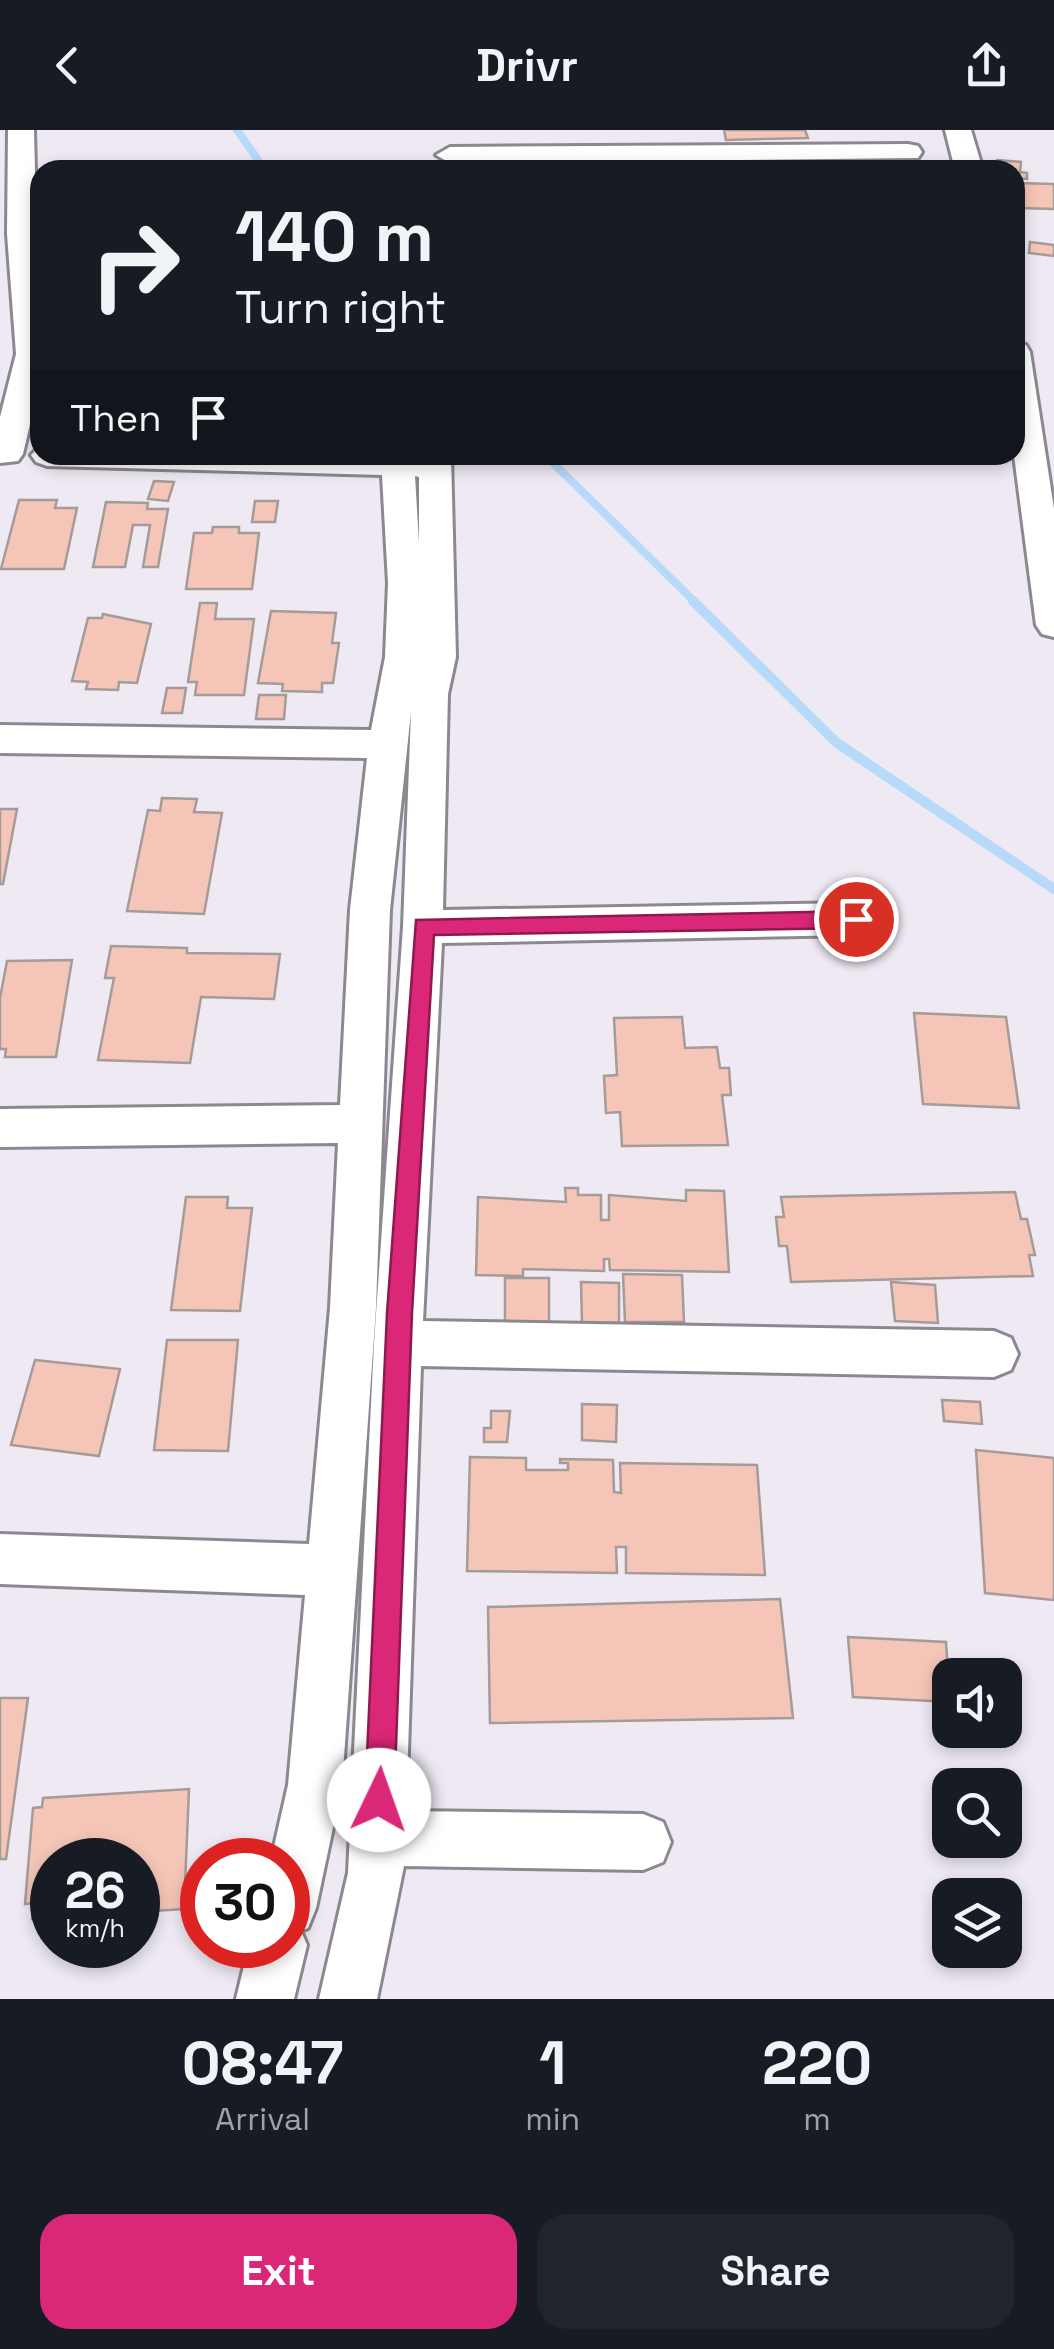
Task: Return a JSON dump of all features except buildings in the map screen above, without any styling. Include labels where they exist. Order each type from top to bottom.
[{"type":"street","points":[[21,130],[21,234],[30,310]]},
{"type":"street","points":[[958,130],[966,160]]},
{"type":"street","points":[[450,152],[908,152]]},
{"type":"street","points":[[30,354],[4,454],[30,455]]},
{"type":"street","points":[[1025,422],[1054,625]]},
{"type":"street","points":[[303,1838],[315,1785],[352,1308],[370,910],[402,657],[405,583],[396,465]]},
{"type":"street","points":[[348,1999],[376,1873],[378,1838],[398,1343],[423,926],[430,694],[438,657],[434,465]]},
{"type":"street","points":[[0,739],[388,744]]},
{"type":"street","points":[[423,926],[856,919]]},
{"type":"street","points":[[0,1128],[361,1124]]},
{"type":"street","points":[[398,1343],[994,1354]]},
{"type":"street","points":[[0,1559],[332,1570]]},
{"type":"street","points":[[378,1838],[643,1842]]},
{"type":"street","points":[[265,1999],[272,1968]]},
{"type":"waterway","points":[[237,130],[258,160]]},
{"type":"waterway","points":[[555,465],[696,603]]},
{"type":"waterway","points":[[693,601],[837,743],[1054,889]]},
{"type":"route","points":[[379,1800],[400,1313],[423,926],[856,919]]}]
